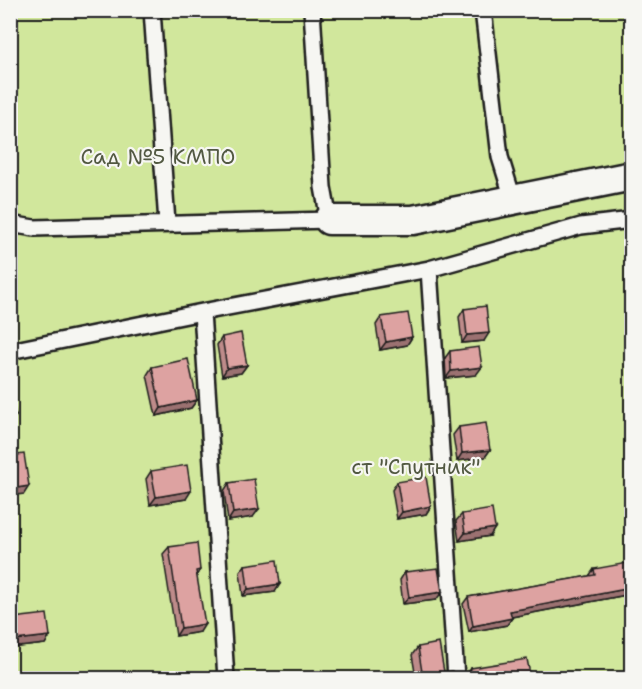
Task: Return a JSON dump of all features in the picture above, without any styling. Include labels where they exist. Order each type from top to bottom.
[{"type":"street","points":[[329,220],[413,220],[632,176]]},
{"type":"lane","points":[[152,10],[167,223]]},
{"type":"lane","points":[[10,224],[34,228],[329,220],[323,187],[312,10]]},
{"type":"lane","points":[[483,10],[500,157],[513,199]]},
{"type":"lane","points":[[10,351],[429,269],[581,226],[632,220]]},
{"type":"lane","points":[[429,269],[456,678]]},
{"type":"lane","points":[[202,312],[226,678]]},
{"type":"green space","name":"ст \"Спутник\"","points":[[10,11],[631,11],[631,678],[11,678]]},
{"type":"building","points":[[486,306],[489,333],[467,335],[464,309]]},
{"type":"building","points":[[408,313],[412,337],[386,342],[381,317]]},
{"type":"building","points":[[241,333],[247,365],[227,368],[222,337]]},
{"type":"building","points":[[479,347],[482,367],[451,371],[450,351]]},
{"type":"building","points":[[188,359],[197,400],[161,408],[152,367]]},
{"type":"building","points":[[10,388],[16,416],[10,417]]},
{"type":"building","points":[[486,423],[490,450],[462,453],[459,427]]},
{"type":"building","points":[[24,454],[29,486],[10,489],[10,456]]},
{"type":"building","points":[[187,465],[191,491],[156,497],[151,471]]},
{"type":"building","points":[[426,477],[431,506],[402,512],[397,482]]},
{"type":"building","points":[[254,479],[259,509],[233,513],[229,483]]},
{"type":"building","points":[[492,509],[495,528],[465,533],[462,514]]},
{"type":"building","points":[[197,543],[200,570],[196,571],[205,624],[181,628],[169,547]]},
{"type":"building","points":[[277,560],[280,584],[248,589],[245,565]]},
{"type":"building","points":[[627,563],[631,588],[510,611],[512,618],[473,626],[468,597],[595,575],[594,569]]},
{"type":"building","points":[[438,568],[442,592],[409,597],[405,572]]},
{"type":"building","points":[[47,614],[50,636],[15,640],[13,618]]},
{"type":"building","points":[[439,643],[444,672],[452,671],[457,678],[423,678],[418,647]]},
{"type":"building","points":[[527,659],[530,674],[512,678],[467,678],[471,668]]},
{"type":"park label","name":"Сад №5 КМПО","points":[[158,157]]}]
